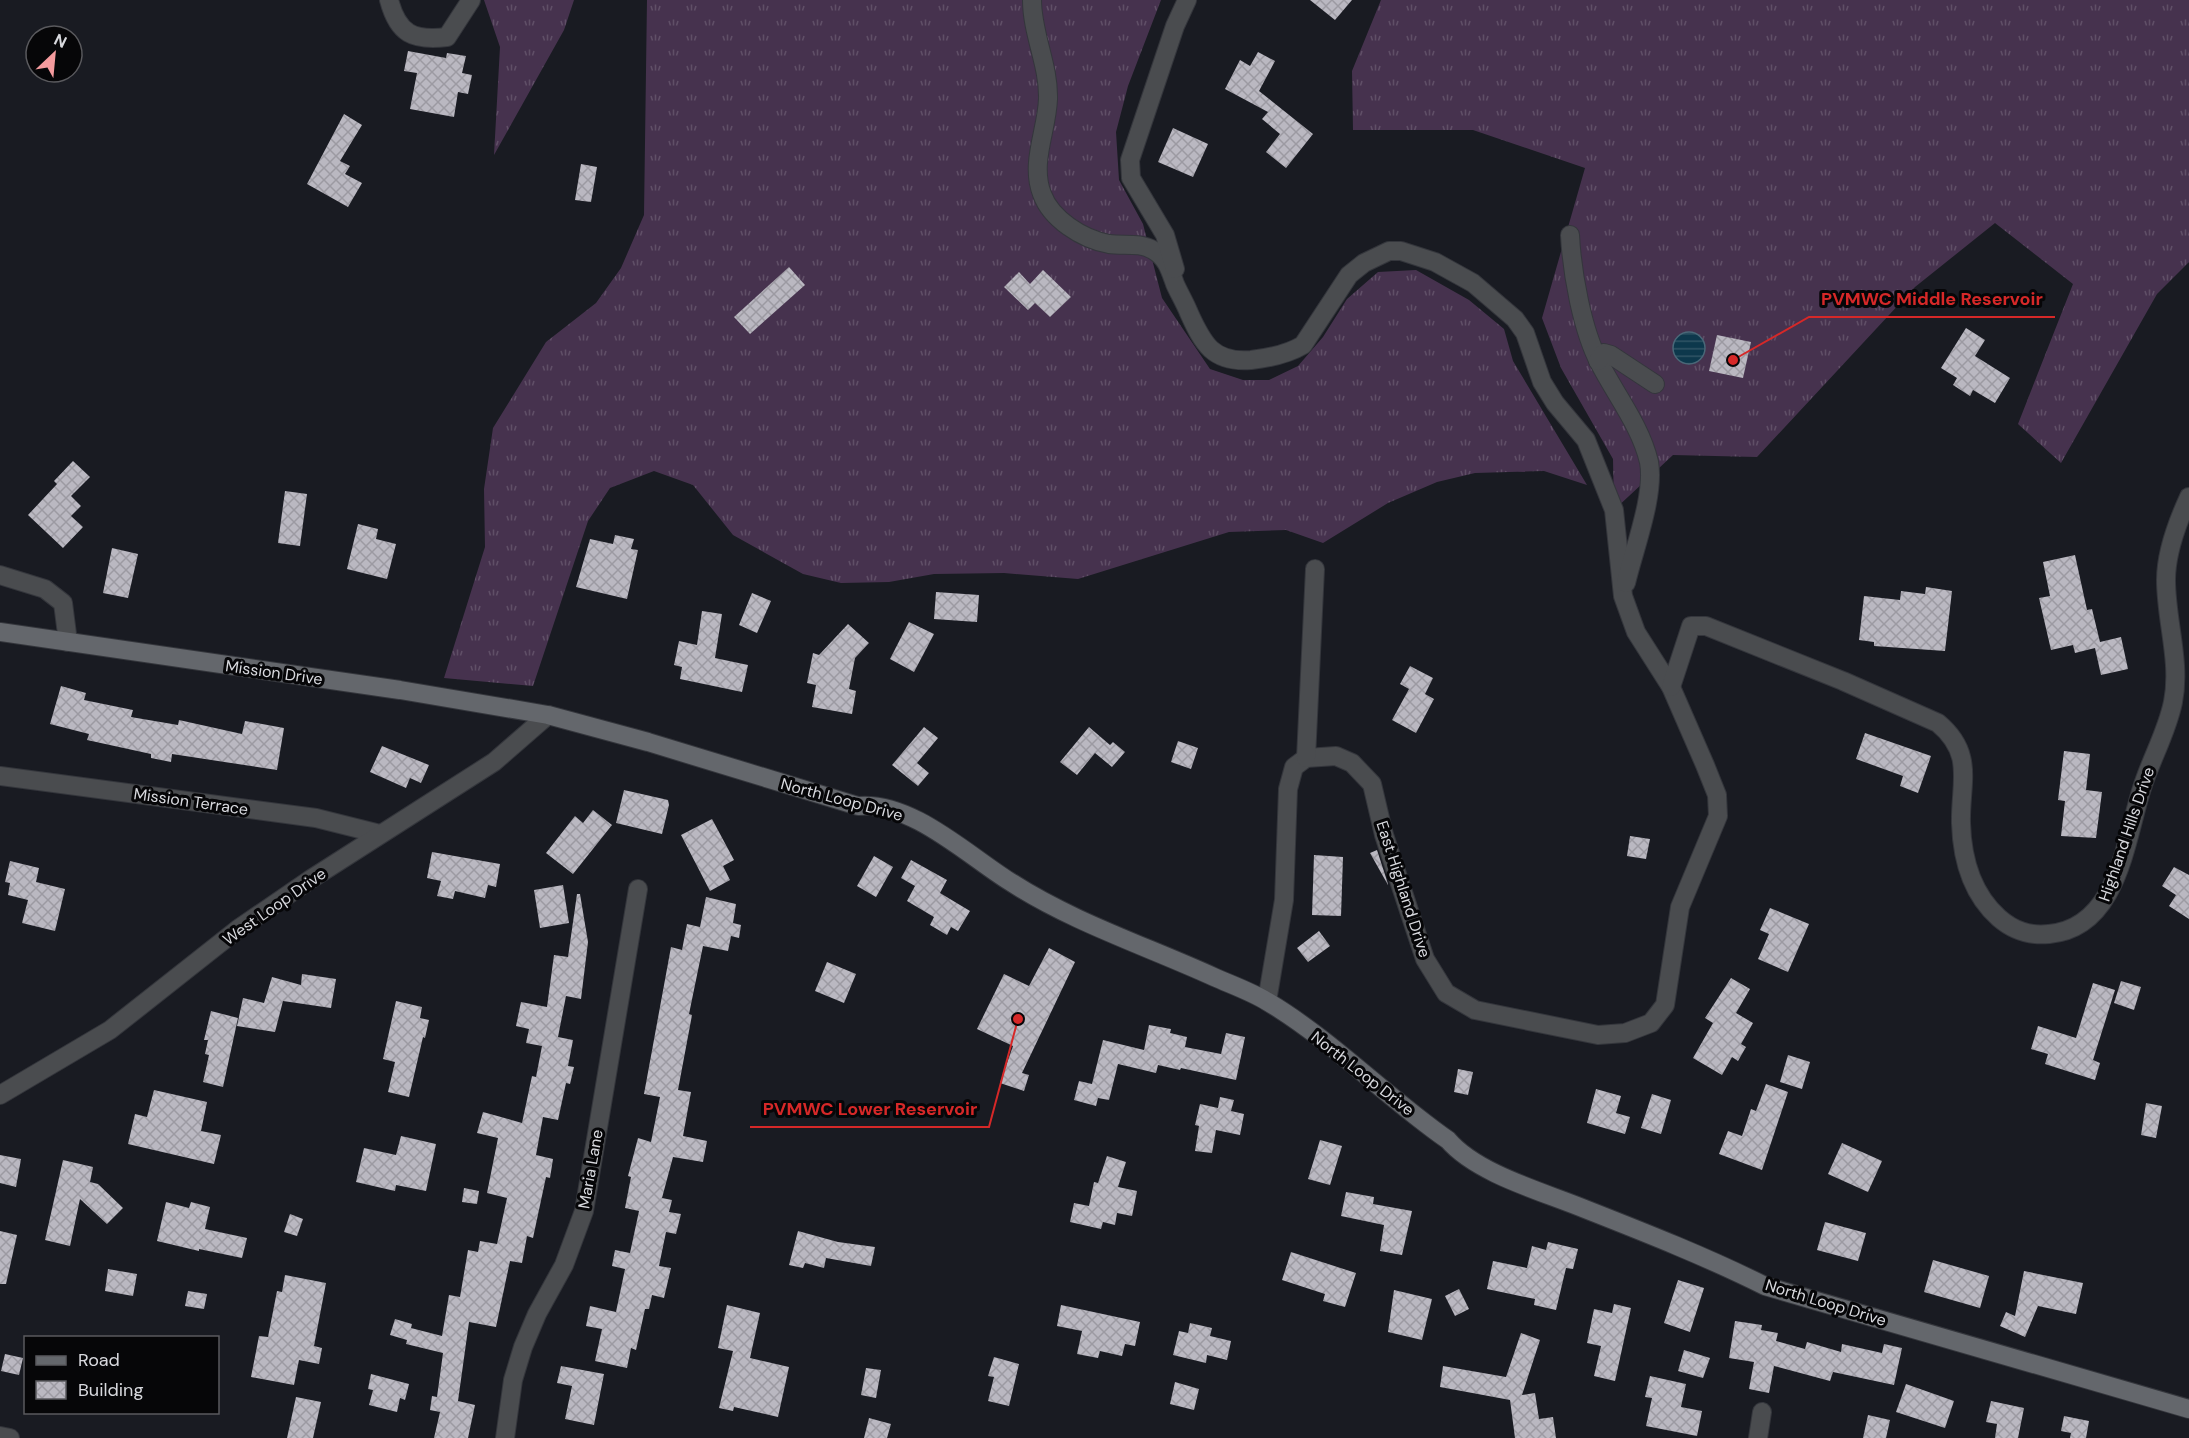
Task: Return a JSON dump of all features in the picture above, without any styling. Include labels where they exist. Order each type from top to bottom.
[{"type":"street","points":[[389,0],[399,27],[414,36],[431,39],[447,36],[471,0]]},
{"type":"street","name":"East Highland Drive","points":[[1032,0],[1032,16],[1048,81],[1048,102],[1038,170],[1042,195],[1067,225],[1081,234],[1108,243],[1143,246],[1155,251],[1171,269],[1183,300],[1207,347],[1222,357],[1240,361],[1293,351],[1303,345],[1349,275],[1382,253],[1401,251],[1435,262],[1473,283],[1515,318],[1525,333],[1542,382],[1554,403],[1586,440],[1614,510],[1623,596],[1636,632],[1671,687],[1716,795],[1718,816],[1680,907],[1665,1005],[1650,1023],[1625,1033],[1598,1035],[1475,1010],[1446,993],[1425,959],[1384,835],[1372,784],[1352,763],[1336,756],[1306,758]]},
{"type":"street","points":[[1183,300],[1165,235],[1131,178],[1130,160],[1175,26],[1187,0]]},
{"type":"street","points":[[1570,235],[1576,276],[1598,361],[1633,423],[1648,462],[1650,479],[1623,596]]},
{"type":"street","points":[[1598,361],[1604,353],[1611,355],[1655,384]]},
{"type":"street","name":"Highland Hills Drive","points":[[1671,687],[1691,626],[1706,626],[1938,723],[1949,731],[1961,752],[1964,788],[1960,822],[1963,848],[1968,870],[1983,900],[2008,925],[2022,932],[2042,935],[2065,931],[2086,921],[2101,907],[2112,885],[2142,786],[2173,702],[2175,679],[2166,579],[2176,529],[2189,497]]},
{"type":"street","points":[[1267,1001],[1284,900],[1288,789],[1294,767],[1306,758],[1315,569]]},
{"type":"street","points":[[0,575],[45,589],[63,603],[68,642]]},
{"type":"street","name":"Mission Drive","points":[[0,632],[548,715]]},
{"type":"street","name":"West Loop Drive","points":[[0,1095],[110,1030],[238,929],[380,834],[494,762],[548,715]]},
{"type":"street","name":"North Loop Drive","points":[[548,715],[648,742],[858,807],[875,805],[913,819],[962,846],[1047,905],[1267,1001],[1361,1069],[1448,1140],[1459,1152],[1505,1177],[1724,1264],[1765,1286],[2189,1409]]},
{"type":"street","name":"Mission Terrace","points":[[0,776],[316,818],[380,834]]},
{"type":"street","name":"Maria Lane","points":[[505,1438],[513,1380],[523,1347],[537,1314],[564,1265],[584,1211],[638,889]]},
{"type":"street","points":[[1758,1438],[1762,1412]]},
{"type":"street","points":[[0,1436],[10,1438]]},
{"type":"green space","points":[[484,0],[574,0],[564,30],[494,155],[500,47]]},
{"type":"green space","points":[[647,0],[1161,0],[1128,86],[1116,132],[1119,180],[1143,224],[1162,298],[1210,369],[1243,380],[1269,380],[1298,366],[1323,337],[1347,299],[1378,272],[1416,270],[1469,300],[1504,329],[1513,361],[1587,485],[1544,471],[1475,473],[1437,482],[1388,503],[1323,543],[1286,530],[1229,532],[1078,579],[1004,573],[934,574],[889,582],[841,583],[803,574],[733,535],[693,485],[654,471],[610,488],[588,521],[533,686],[444,678],[485,547],[484,489],[493,428],[546,342],[596,303],[621,268],[644,215]]},
{"type":"green space","points":[[1381,0],[2189,0],[2189,262],[2157,294],[2061,463],[2018,424],[2073,284],[1995,223],[1915,287],[1757,457],[1673,455],[1614,510],[1613,459],[1561,368],[1542,318],[1585,168],[1473,130],[1353,130],[1352,71]]},
{"type":"water","points":[[1689,332],[1701,336],[1705,348],[1701,360],[1689,364],[1677,360],[1673,348],[1677,336]]},
{"type":"building","points":[[1310,0],[1352,0],[1335,20]]},
{"type":"building","points":[[408,51],[446,58],[447,53],[466,56],[462,73],[472,75],[468,94],[458,92],[454,117],[410,109],[417,73],[404,71]]},
{"type":"building","points":[[1258,52],[1275,61],[1259,91],[1313,134],[1286,168],[1266,152],[1280,134],[1262,119],[1268,112],[1225,89],[1240,60],[1250,66]]},
{"type":"building","points":[[344,114],[362,125],[340,161],[350,166],[345,174],[362,183],[348,207],[307,184]]},
{"type":"building","points":[[1173,128],[1208,144],[1193,177],[1158,162]]},
{"type":"building","points":[[581,164],[597,167],[591,202],[575,200]]},
{"type":"building","points":[[789,267],[805,285],[750,334],[734,317]]},
{"type":"building","points":[[1043,270],[1071,297],[1050,317],[1035,303],[1028,310],[1004,287],[1019,272],[1030,284]]},
{"type":"building","points":[[1966,328],[1985,340],[1975,356],[2010,378],[1995,403],[1973,390],[1970,396],[1953,385],[1957,378],[1941,368]]},
{"type":"building","points":[[1717,335],[1751,342],[1743,378],[1709,371]]},
{"type":"building","points":[[73,461],[90,477],[71,496],[81,506],[71,516],[83,527],[63,548],[28,515],[57,484],[54,481]]},
{"type":"building","points":[[285,491],[307,494],[300,546],[278,543]]},
{"type":"building","points":[[358,524],[378,529],[376,539],[396,544],[387,579],[347,569]]},
{"type":"building","points":[[615,535],[634,539],[631,549],[638,550],[627,599],[576,587],[590,539],[613,544]]},
{"type":"building","points":[[112,548],[138,554],[128,598],[103,593]]},
{"type":"building","points":[[2075,555],[2087,610],[2092,609],[2100,642],[2121,637],[2128,669],[2101,675],[2095,648],[2075,653],[2073,645],[2051,650],[2039,598],[2050,596],[2043,562]]},
{"type":"building","points":[[1926,587],[1952,591],[1945,651],[1874,646],[1874,642],[1859,640],[1864,596],[1900,600],[1901,591],[1925,594]]},
{"type":"building","points":[[936,592],[979,595],[977,622],[934,619]]},
{"type":"building","points":[[752,593],[771,601],[757,633],[739,625]]},
{"type":"building","points":[[702,611],[722,614],[715,658],[748,665],[742,692],[680,679],[682,667],[674,665],[679,641],[697,645]]},
{"type":"building","points":[[909,622],[934,634],[914,672],[890,659]]},
{"type":"building","points":[[848,624],[869,643],[855,658],[849,689],[856,691],[852,714],[812,707],[816,685],[807,683],[813,653],[819,655]]},
{"type":"building","points":[[1410,666],[1433,678],[1425,694],[1434,699],[1416,733],[1392,720],[1409,689],[1400,684]]},
{"type":"building","points":[[61,686],[86,693],[84,700],[133,710],[131,717],[178,725],[179,720],[242,734],[245,721],[284,728],[277,770],[172,754],[171,762],[151,758],[151,754],[87,740],[89,734],[50,724]]},
{"type":"building","points":[[924,727],[938,738],[917,763],[929,773],[918,786],[892,765]]},
{"type":"building","points":[[1089,727],[1110,745],[1113,742],[1125,752],[1112,767],[1095,753],[1077,775],[1060,762]]},
{"type":"building","points":[[1865,733],[1931,756],[1918,793],[1900,786],[1903,776],[1856,759]]},
{"type":"building","points":[[1178,741],[1198,748],[1191,769],[1171,762]]},
{"type":"building","points":[[382,746],[429,765],[421,783],[410,778],[406,788],[370,772]]},
{"type":"building","points":[[2064,751],[2090,754],[2086,790],[2102,792],[2096,838],[2061,836],[2065,801],[2058,800]]},
{"type":"building","points":[[624,790],[668,800],[669,805],[662,834],[616,823]]},
{"type":"building","points":[[593,810],[612,825],[573,874],[546,853],[575,816],[583,823]]},
{"type":"building","points":[[712,819],[734,860],[723,866],[730,880],[710,891],[681,835]]},
{"type":"building","points":[[1630,836],[1650,839],[1646,859],[1627,856]]},
{"type":"building","points":[[1377,850],[1388,884],[1388,885],[1370,853]]},
{"type":"building","points":[[432,852],[500,864],[496,887],[488,885],[485,898],[455,891],[453,899],[437,896],[441,881],[427,878]]},
{"type":"building","points":[[1314,855],[1343,857],[1341,916],[1312,915]]},
{"type":"building","points":[[874,856],[893,867],[876,897],[857,886]]},
{"type":"building","points":[[911,860],[947,880],[940,893],[970,911],[958,931],[951,927],[947,935],[930,925],[934,917],[907,901],[915,886],[901,878]]},
{"type":"building","points":[[10,861],[39,868],[36,882],[65,889],[55,931],[22,923],[28,900],[8,895],[10,883],[5,882]]},
{"type":"building","points":[[2174,867],[2189,875],[2189,919],[2169,906],[2176,895],[2162,886]]},
{"type":"building","points":[[563,885],[569,923],[540,928],[534,890]]},
{"type":"building","points":[[577,894],[580,894],[588,942],[581,999],[566,996],[558,1037],[573,1040],[568,1066],[574,1067],[570,1084],[566,1083],[558,1120],[543,1117],[536,1155],[553,1159],[550,1178],[546,1177],[533,1238],[527,1236],[522,1263],[510,1261],[496,1327],[469,1322],[458,1401],[475,1405],[468,1438],[434,1438],[440,1412],[430,1410],[432,1396],[437,1397],[443,1353],[406,1344],[407,1340],[390,1335],[395,1319],[412,1324],[411,1328],[442,1336],[449,1295],[460,1297],[468,1250],[478,1252],[480,1241],[497,1244],[507,1198],[487,1193],[498,1138],[477,1133],[483,1112],[522,1123],[532,1076],[536,1077],[542,1046],[526,1043],[529,1029],[516,1026],[521,1002],[547,1007],[554,955],[568,957]]},
{"type":"building","points":[[706,897],[736,904],[733,923],[741,925],[739,938],[731,936],[728,951],[703,946],[689,1014],[692,1015],[678,1090],[691,1092],[683,1136],[707,1141],[703,1162],[673,1157],[662,1198],[672,1200],[669,1212],[681,1214],[676,1234],[666,1232],[659,1266],[671,1268],[664,1298],[652,1295],[649,1309],[645,1309],[636,1350],[631,1348],[627,1368],[595,1361],[602,1329],[586,1326],[590,1306],[616,1312],[625,1269],[612,1266],[615,1250],[630,1253],[639,1211],[625,1208],[631,1177],[628,1176],[638,1138],[651,1142],[660,1097],[644,1094],[671,947],[682,950],[687,924],[700,927]]},
{"type":"building","points":[[1770,908],[1809,924],[1788,972],[1758,959],[1769,934],[1760,930]]},
{"type":"building","points":[[1319,931],[1330,946],[1308,962],[1297,948]]},
{"type":"building","points":[[1049,948],[1075,962],[1022,1073],[1029,1075],[1024,1091],[1000,1083],[1013,1046],[977,1029],[1004,974],[1029,986]]},
{"type":"building","points":[[827,962],[856,974],[844,1003],[815,991]]},
{"type":"building","points":[[302,974],[336,979],[331,1008],[283,1001],[275,1032],[237,1026],[243,998],[264,1003],[272,977],[301,985]]},
{"type":"building","points":[[1731,978],[1750,989],[1736,1013],[1753,1023],[1741,1044],[1746,1047],[1738,1061],[1732,1057],[1722,1075],[1693,1058],[1713,1023],[1705,1018]]},
{"type":"building","points":[[2121,981],[2141,987],[2134,1010],[2114,1003]]},
{"type":"building","points":[[2093,983],[2115,990],[2093,1060],[2100,1063],[2095,1080],[2045,1064],[2048,1054],[2031,1049],[2038,1026],[2076,1038]]},
{"type":"building","points":[[396,1001],[422,1007],[420,1018],[429,1020],[409,1097],[388,1092],[395,1062],[383,1059]]},
{"type":"building","points":[[211,1011],[238,1018],[223,1087],[203,1082],[209,1055],[205,1054],[208,1040],[204,1040]]},
{"type":"building","points":[[1149,1025],[1171,1029],[1170,1033],[1187,1037],[1185,1047],[1221,1054],[1226,1033],[1245,1037],[1236,1080],[1181,1068],[1180,1070],[1158,1065],[1156,1073],[1118,1064],[1109,1100],[1098,1098],[1096,1106],[1074,1100],[1079,1081],[1092,1084],[1103,1040],[1144,1050]]},
{"type":"building","points":[[1788,1055],[1810,1062],[1802,1089],[1780,1082]]},
{"type":"building","points":[[1458,1069],[1473,1072],[1468,1095],[1454,1092]]},
{"type":"building","points":[[1766,1084],[1788,1092],[1762,1170],[1719,1154],[1728,1131],[1742,1136],[1751,1109],[1756,1111]]},
{"type":"building","points":[[1596,1089],[1621,1096],[1616,1113],[1630,1117],[1625,1134],[1587,1123]]},
{"type":"building","points":[[154,1090],[207,1102],[201,1131],[221,1135],[214,1164],[128,1144],[135,1114],[147,1117]]},
{"type":"building","points":[[1652,1094],[1671,1100],[1661,1134],[1641,1128]]},
{"type":"building","points":[[1220,1097],[1234,1100],[1231,1111],[1244,1114],[1240,1135],[1216,1130],[1212,1153],[1195,1151],[1199,1126],[1195,1125],[1200,1104],[1218,1108]]},
{"type":"building","points":[[2146,1103],[2162,1106],[2156,1138],[2141,1135]]},
{"type":"building","points":[[401,1136],[436,1144],[426,1191],[396,1185],[395,1191],[356,1182],[364,1148],[396,1155]]},
{"type":"building","points":[[1320,1140],[1342,1146],[1330,1185],[1308,1179]]},
{"type":"building","points":[[1842,1143],[1882,1161],[1868,1192],[1828,1174]]},
{"type":"building","points":[[0,1155],[21,1159],[16,1187],[0,1183]]},
{"type":"building","points":[[1107,1156],[1126,1162],[1118,1187],[1137,1191],[1132,1216],[1117,1213],[1115,1225],[1103,1222],[1101,1229],[1070,1222],[1074,1203],[1089,1206],[1094,1182],[1098,1183]]},
{"type":"building","points":[[63,1160],[93,1167],[90,1182],[98,1184],[123,1208],[107,1224],[80,1199],[70,1246],[45,1240]]},
{"type":"building","points":[[464,1188],[479,1191],[477,1204],[462,1202]]},
{"type":"building","points":[[1346,1192],[1374,1197],[1373,1204],[1412,1211],[1402,1255],[1380,1251],[1384,1225],[1341,1216]]},
{"type":"building","points":[[166,1202],[189,1208],[191,1202],[210,1207],[205,1229],[247,1238],[242,1258],[157,1241]]},
{"type":"building","points":[[290,1214],[303,1219],[297,1236],[284,1232]]},
{"type":"building","points":[[1825,1222],[1866,1233],[1858,1261],[1817,1250]]},
{"type":"building","points":[[0,1231],[17,1235],[6,1284],[0,1284]]},
{"type":"building","points":[[798,1231],[838,1242],[875,1247],[871,1266],[826,1258],[824,1268],[805,1263],[803,1268],[789,1265]]},
{"type":"building","points":[[1548,1242],[1578,1249],[1573,1269],[1566,1268],[1556,1310],[1534,1305],[1535,1299],[1487,1289],[1493,1261],[1527,1268],[1532,1246],[1546,1250]]},
{"type":"building","points":[[1291,1252],[1356,1273],[1345,1307],[1323,1301],[1325,1294],[1282,1280]]},
{"type":"building","points":[[1933,1260],[1989,1276],[1980,1308],[1924,1292]]},
{"type":"building","points":[[108,1269],[137,1274],[133,1296],[105,1291]]},
{"type":"building","points":[[2024,1271],[2083,1283],[2076,1314],[2038,1306],[2025,1337],[2000,1326],[2006,1312],[2015,1316]]},
{"type":"building","points":[[285,1275],[326,1283],[314,1346],[322,1348],[319,1364],[299,1360],[294,1385],[251,1377],[259,1336],[268,1337],[277,1291],[282,1292]]},
{"type":"building","points":[[1678,1280],[1704,1288],[1690,1332],[1664,1323]]},
{"type":"building","points":[[1459,1289],[1469,1309],[1455,1316],[1445,1296]]},
{"type":"building","points":[[1394,1290],[1432,1299],[1422,1340],[1388,1332]]},
{"type":"building","points":[[188,1291],[207,1294],[204,1309],[185,1306]]},
{"type":"building","points":[[1614,1304],[1631,1308],[1615,1381],[1594,1376],[1601,1346],[1587,1343],[1594,1309],[1612,1313]]},
{"type":"building","points":[[727,1305],[760,1313],[750,1358],[789,1367],[778,1417],[734,1407],[733,1411],[719,1408],[733,1351],[718,1348]]},
{"type":"building","points":[[1061,1305],[1140,1322],[1135,1346],[1125,1344],[1122,1356],[1100,1351],[1098,1358],[1077,1354],[1082,1331],[1057,1326]]},
{"type":"building","points":[[1735,1321],[1762,1325],[1761,1330],[1778,1333],[1776,1341],[1805,1349],[1807,1342],[1841,1352],[1842,1344],[1882,1353],[1884,1344],[1902,1348],[1894,1385],[1833,1372],[1830,1381],[1774,1366],[1769,1393],[1749,1389],[1754,1362],[1729,1358]]},
{"type":"building","points":[[1190,1323],[1212,1328],[1210,1336],[1231,1341],[1227,1360],[1207,1355],[1206,1363],[1173,1355],[1179,1331],[1188,1333]]},
{"type":"building","points":[[1521,1333],[1540,1340],[1522,1395],[1535,1393],[1539,1419],[1553,1417],[1556,1438],[1515,1438],[1510,1400],[1440,1387],[1443,1366],[1506,1377]]},
{"type":"building","points":[[1684,1350],[1710,1358],[1703,1378],[1678,1371]]},
{"type":"building","points":[[5,1354],[23,1358],[19,1375],[1,1371]]},
{"type":"building","points":[[994,1357],[1019,1364],[1009,1406],[988,1401],[994,1377],[988,1376]]},
{"type":"building","points":[[561,1366],[604,1374],[594,1425],[565,1419],[572,1386],[557,1383]]},
{"type":"building","points":[[866,1368],[881,1370],[876,1398],[861,1395]]},
{"type":"building","points":[[371,1374],[409,1384],[405,1400],[400,1398],[397,1412],[369,1405],[373,1390],[368,1389]]},
{"type":"building","points":[[1650,1376],[1686,1384],[1681,1407],[1702,1411],[1697,1436],[1646,1426],[1652,1398],[1645,1397]]},
{"type":"building","points":[[1175,1382],[1199,1389],[1194,1410],[1170,1404]]},
{"type":"building","points":[[1906,1384],[1954,1401],[1945,1428],[1896,1412]]},
{"type":"building","points":[[296,1397],[321,1402],[313,1438],[287,1438]]},
{"type":"building","points":[[1991,1401],[2024,1408],[2018,1438],[1995,1438],[1997,1424],[1986,1422]]},
{"type":"building","points":[[1868,1415],[1890,1420],[1886,1438],[1863,1438]]},
{"type":"building","points":[[2064,1416],[2089,1421],[2086,1438],[2070,1438],[2071,1433],[2061,1431]]},
{"type":"building","points":[[869,1418],[891,1424],[887,1438],[864,1438]]},
{"type":"place","name":"PVMWC Middle Reservoir","points":[[1733,360]]},
{"type":"place","name":"PVMWC Lower Reservoir","points":[[1018,1019]]}]
